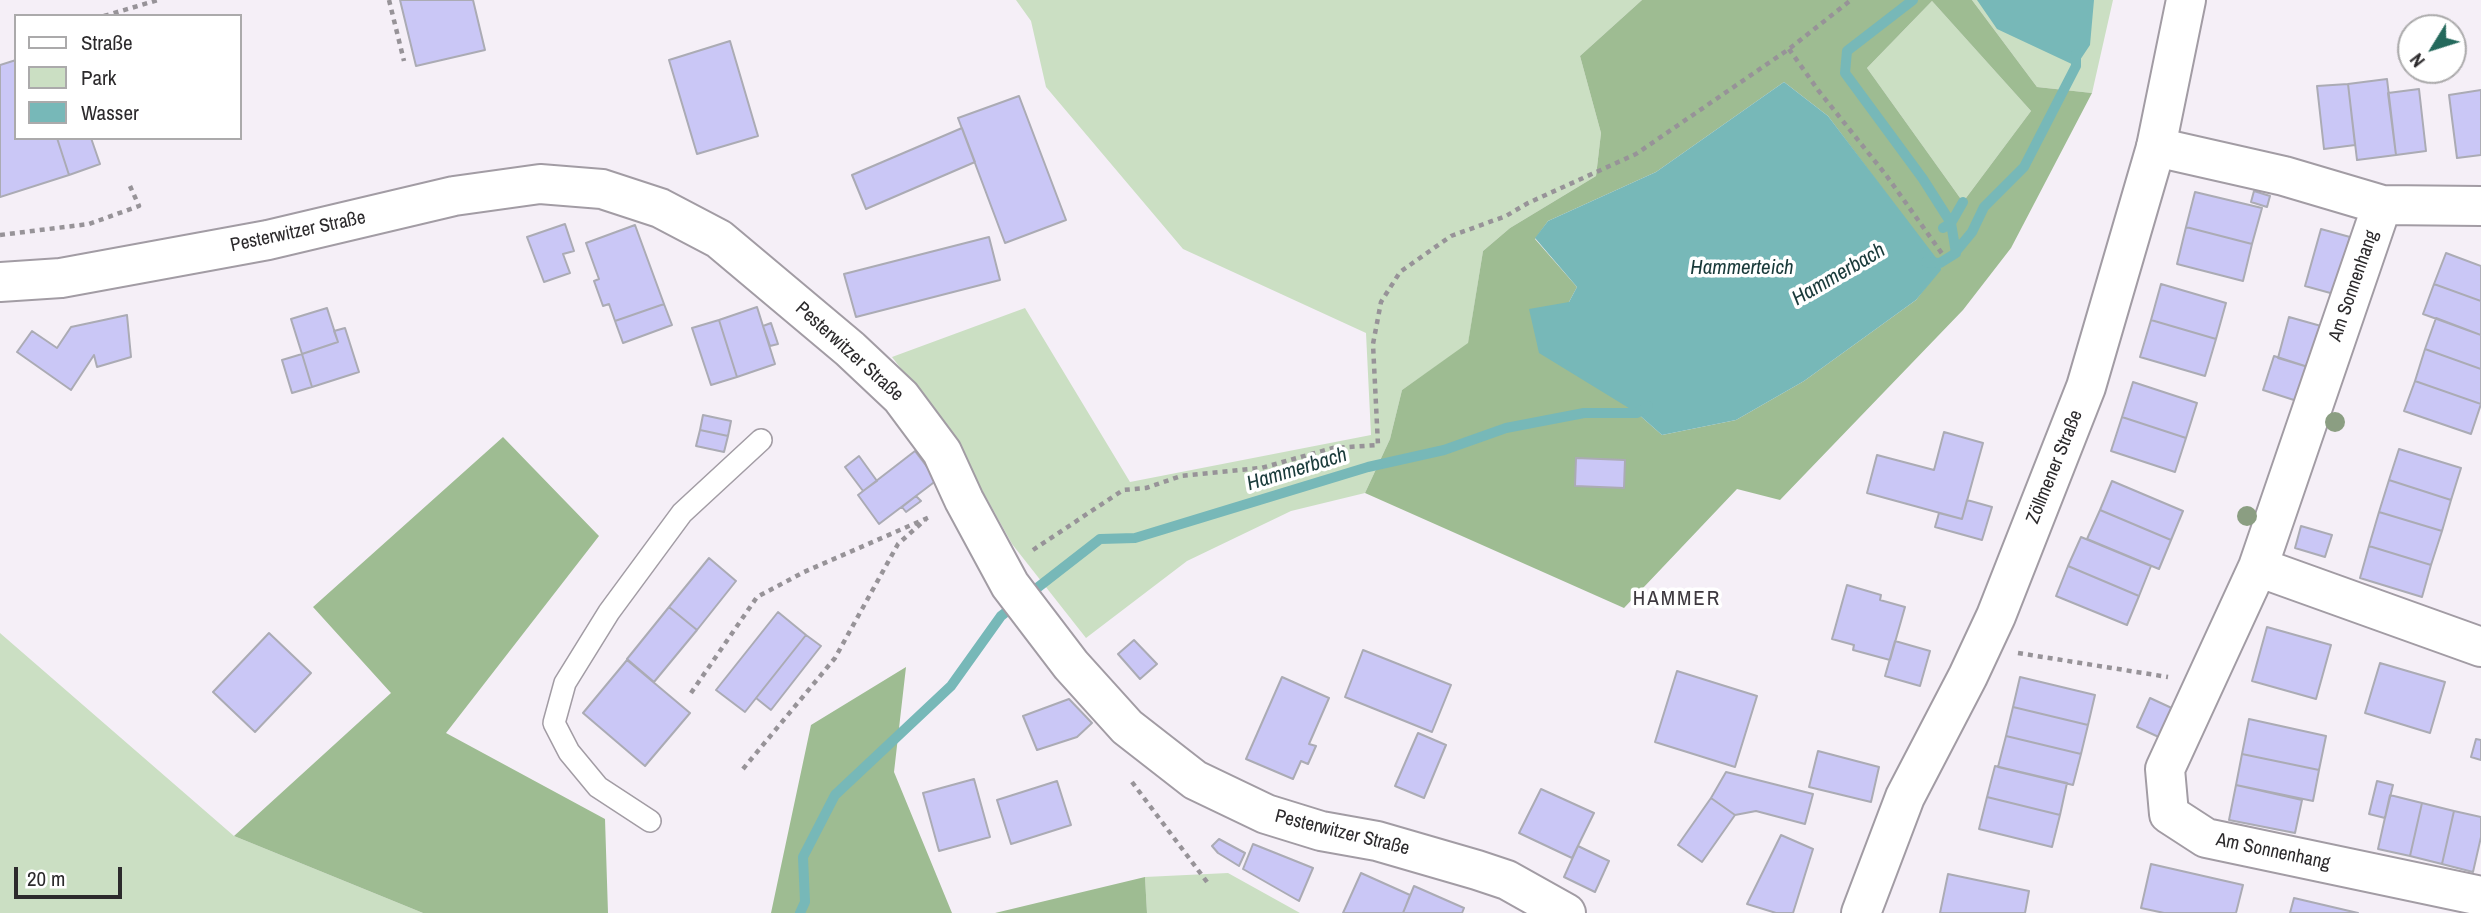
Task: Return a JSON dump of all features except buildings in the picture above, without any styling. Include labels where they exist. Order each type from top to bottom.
[{"type":"street","name":"Zöllmener Straße","points":[[1861,913],[1905,797],[1996,616],[2087,387],[2157,147],[2186,0]]},
{"type":"street","name":"Am Sonnenhang","points":[[2157,147],[2284,176],[2382,205],[2481,206]]},
{"type":"street","name":"Pesterwitzer Straße","points":[[0,282],[61,278],[243,245],[467,195],[540,184],[602,189],[660,208],[719,239],[850,349],[901,397],[942,452],[964,500],[1013,590],[1071,665],[1127,727],[1195,780],[1266,814],[1321,831],[1377,841],[1507,880],[1566,913]]},
{"type":"street","name":"Am Sonnenhang","points":[[2382,205],[2258,567],[2165,769],[2169,814],[2206,838],[2481,896]]},
{"type":"street","points":[[2258,567],[2481,647]]},
{"type":"lane","points":[[650,821],[598,787],[569,752],[554,723],[565,683],[609,612],[682,513],[761,440]]},
{"type":"path","points":[[111,14],[158,0]]},
{"type":"path","points":[[390,0],[404,61]]},
{"type":"path","points":[[1013,590],[1070,523],[1123,490],[1146,488],[1181,476],[1261,468],[1334,448],[1378,445],[1373,344],[1381,302],[1400,272],[1451,236],[1506,216],[1528,203],[1636,154],[1789,50],[1852,0]]},
{"type":"path","points":[[1789,50],[1886,175],[1942,255]]},
{"type":"path","points":[[0,236],[89,224],[139,206],[130,186]]},
{"type":"path","points":[[691,693],[757,597],[804,572],[964,500]]},
{"type":"path","points":[[743,769],[835,658],[898,544],[929,517]]},
{"type":"path","points":[[2018,653],[2203,682]]},
{"type":"path","points":[[1126,774],[1207,882]]},
{"type":"green space","points":[[1016,0],[1642,0],[1580,56],[1601,133],[1596,176],[1510,228],[1483,251],[1468,344],[1402,390],[1390,439],[1365,493],[1291,511],[1187,561],[1086,638],[1012,544],[951,434],[892,357],[1025,308],[1130,482],[1371,435],[1366,333],[1183,249],[1046,87],[1031,21]]},
{"type":"green space","points":[[1642,0],[1972,0],[2037,87],[2092,93],[2011,248],[1963,310],[1780,500],[1737,489],[1624,608],[1365,493],[1390,439],[1402,390],[1468,343],[1483,251],[1510,228],[1596,176],[1601,133],[1580,56]],"holes":[[[1932,1],[2031,111],[1963,202],[1867,68]],[[1784,82],[1828,116],[1941,267],[1916,300],[1804,381],[1736,420],[1662,435],[1637,413],[1569,302],[1577,287],[1535,239],[1548,221],[1656,172]],[[1577,458],[1625,460],[1624,488],[1576,486]]]},
{"type":"green space","points":[[1972,0],[2113,0],[2092,93],[2037,87]]},
{"type":"green space","points":[[1932,1],[2031,111],[1963,202],[1867,68]]},
{"type":"green space","points":[[503,437],[599,536],[446,733],[605,819],[608,913],[423,913],[234,836],[391,693],[313,607]]},
{"type":"green space","points":[[0,633],[234,836],[423,913],[0,913]]},
{"type":"green space","points":[[906,667],[894,772],[952,913],[771,913],[811,725]]},
{"type":"green space","points":[[1228,873],[1300,913],[1147,913],[1145,877]]},
{"type":"green space","points":[[1145,877],[1147,913],[995,913]]},
{"type":"water","points":[[1977,0],[2094,0],[2090,45],[2076,66],[1997,29]]},
{"type":"water","name":"Hammerteich","points":[[1784,82],[1828,116],[1940,263],[1941,270],[1916,300],[1804,381],[1736,420],[1662,435],[1637,413],[1539,353],[1529,309],[1569,302],[1577,287],[1535,238],[1548,221],[1656,172]]},
{"type":"waterway","name":"Hammerbach","points":[[1913,0],[1847,51],[1845,73],[1923,179],[1951,223],[1956,253],[1940,263],[1926,262]]},
{"type":"waterway","name":"Hammerbach","points":[[1953,255],[1972,232],[1984,207],[2024,167],[2076,66],[2076,54]]},
{"type":"waterway","points":[[1943,228],[1951,223],[1963,202]]},
{"type":"waterway","name":"Hammerbach","points":[[800,913],[805,902],[803,857],[835,795],[951,686],[1001,616],[1100,539],[1135,538],[1368,467],[1444,450],[1506,428],[1584,413],[1637,413],[1648,406]]},
{"type":"district","name":"HAMMER","points":[[1677,599]]}]
